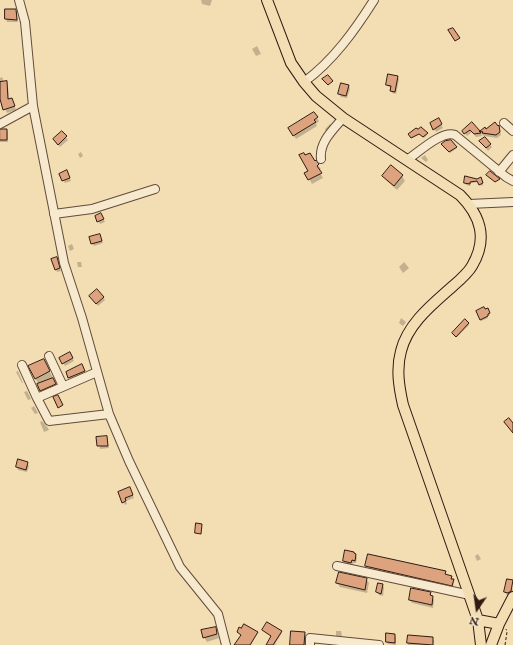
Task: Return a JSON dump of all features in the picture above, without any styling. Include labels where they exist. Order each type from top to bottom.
[{"type":"main road","points":[[267,0],[291,63],[316,96],[343,118],[460,195],[477,215],[481,230],[479,248],[472,266],[461,279],[426,311],[412,327],[401,351],[398,371],[403,405],[470,595],[478,620],[481,645]]},
{"type":"main road","points":[[491,645],[499,624],[513,596]]},
{"type":"main road","points":[[478,620],[499,624]]},
{"type":"street","points":[[19,0],[25,22],[33,106],[64,264],[82,318],[109,414],[129,461],[180,567],[218,614],[226,645]]},
{"type":"street","points":[[304,82],[324,66],[359,23],[374,0]]},
{"type":"street","points":[[0,124],[33,106]]},
{"type":"street","points":[[321,159],[320,150],[322,144],[343,118]]},
{"type":"street","points":[[504,123],[513,131]]},
{"type":"street","points":[[407,160],[438,138],[446,134],[452,134],[499,172],[513,181]]},
{"type":"street","points":[[499,172],[513,155]]},
{"type":"street","points":[[54,214],[92,209],[155,189]]},
{"type":"street","points":[[469,204],[513,202]]},
{"type":"street","points":[[49,356],[63,386]]},
{"type":"street","points":[[22,365],[49,421],[109,414]]},
{"type":"street","points":[[37,398],[97,372]]},
{"type":"street","points":[[337,566],[470,595]]},
{"type":"street","points":[[310,645],[310,638],[343,644],[379,645]]},
{"type":"path","points":[[499,624],[508,632],[505,645]]},
{"type":"building","points":[[5,9],[16,9],[17,20],[5,19]]},
{"type":"building","points":[[453,28],[460,38],[455,41],[448,30]]},
{"type":"building","points":[[388,74],[398,76],[395,92],[390,91],[391,86],[386,85]]},
{"type":"building","points":[[328,75],[333,81],[328,85],[322,79]]},
{"type":"building","points":[[7,81],[8,99],[12,98],[15,106],[3,110],[0,99],[0,82]]},
{"type":"building","points":[[341,83],[349,85],[346,96],[338,94]]},
{"type":"building","points":[[314,112],[318,117],[314,120],[316,122],[293,136],[288,128]]},
{"type":"building","points":[[439,118],[442,124],[433,130],[430,123]]},
{"type":"building","points":[[472,122],[480,131],[485,127],[486,129],[495,122],[498,126],[499,125],[500,132],[496,135],[482,133],[483,132],[479,131],[481,133],[474,134],[470,130],[464,134],[462,131]]},
{"type":"building","points":[[421,127],[428,133],[423,137],[419,134],[411,138],[408,134],[416,128],[418,129]]},
{"type":"building","points":[[0,129],[7,129],[7,140],[0,140]]},
{"type":"building","points":[[62,131],[67,136],[58,145],[53,139]]},
{"type":"building","points":[[485,137],[491,144],[486,148],[479,141]]},
{"type":"building","points":[[451,140],[457,147],[449,152],[441,144],[445,141]]},
{"type":"building","points":[[304,153],[305,155],[310,153],[319,164],[317,166],[322,173],[308,180],[304,173],[308,171],[299,155]]},
{"type":"building","points":[[391,165],[403,175],[394,186],[382,176]]},
{"type":"building","points":[[67,170],[70,178],[62,181],[59,174]]},
{"type":"building","points":[[490,171],[500,179],[495,182],[486,175]]},
{"type":"building","points":[[465,176],[477,179],[481,177],[483,183],[479,185],[477,181],[470,182],[470,184],[464,183]]},
{"type":"building","points":[[101,213],[104,219],[97,222],[95,216]]},
{"type":"building","points":[[100,234],[102,241],[91,244],[89,237]]},
{"type":"building","points":[[57,257],[60,268],[55,270],[51,259]]},
{"type":"building","points":[[97,289],[104,297],[96,304],[89,296]]},
{"type":"building","points":[[484,307],[485,309],[488,308],[490,313],[488,316],[480,320],[476,311]]},
{"type":"building","points":[[465,319],[469,323],[456,337],[452,333]]},
{"type":"building","points":[[70,352],[73,358],[62,364],[59,358]]},
{"type":"building","points":[[44,359],[50,371],[35,379],[28,366]]},
{"type":"building","points":[[82,364],[85,371],[68,378],[66,372]]},
{"type":"building","points":[[53,378],[56,384],[40,391],[37,384]]},
{"type":"building","points":[[58,395],[63,405],[58,408],[53,397]]},
{"type":"building","points":[[509,418],[513,423],[513,433],[504,422]]},
{"type":"building","points":[[107,436],[108,446],[97,446],[96,437]]},
{"type":"building","points":[[18,459],[28,462],[26,470],[16,467]]},
{"type":"building","points":[[130,487],[133,495],[125,498],[126,501],[122,503],[118,492]]},
{"type":"building","points":[[196,523],[202,524],[201,534],[195,533]]},
{"type":"building","points":[[345,550],[356,554],[355,561],[352,560],[351,563],[343,561]]},
{"type":"building","points":[[368,554],[446,571],[445,574],[452,576],[451,579],[454,579],[452,586],[365,566]]},
{"type":"building","points":[[339,572],[367,578],[365,590],[336,583]]},
{"type":"building","points":[[507,579],[513,580],[511,591],[508,593],[504,592]]},
{"type":"building","points":[[378,583],[383,584],[381,594],[376,592]]},
{"type":"building","points":[[411,588],[431,592],[430,595],[433,596],[432,605],[409,600]]},
{"type":"building","points":[[267,622],[282,631],[273,645],[266,645],[271,636],[262,630]]},
{"type":"building","points":[[244,624],[258,632],[250,645],[234,645],[241,635],[237,632],[239,627],[241,628]]},
{"type":"building","points":[[216,627],[217,634],[203,638],[201,630]]},
{"type":"building","points":[[291,631],[305,632],[304,645],[290,645]]},
{"type":"building","points":[[386,633],[395,634],[395,643],[386,642]]},
{"type":"building","points":[[408,635],[433,637],[433,645],[407,643]]}]
